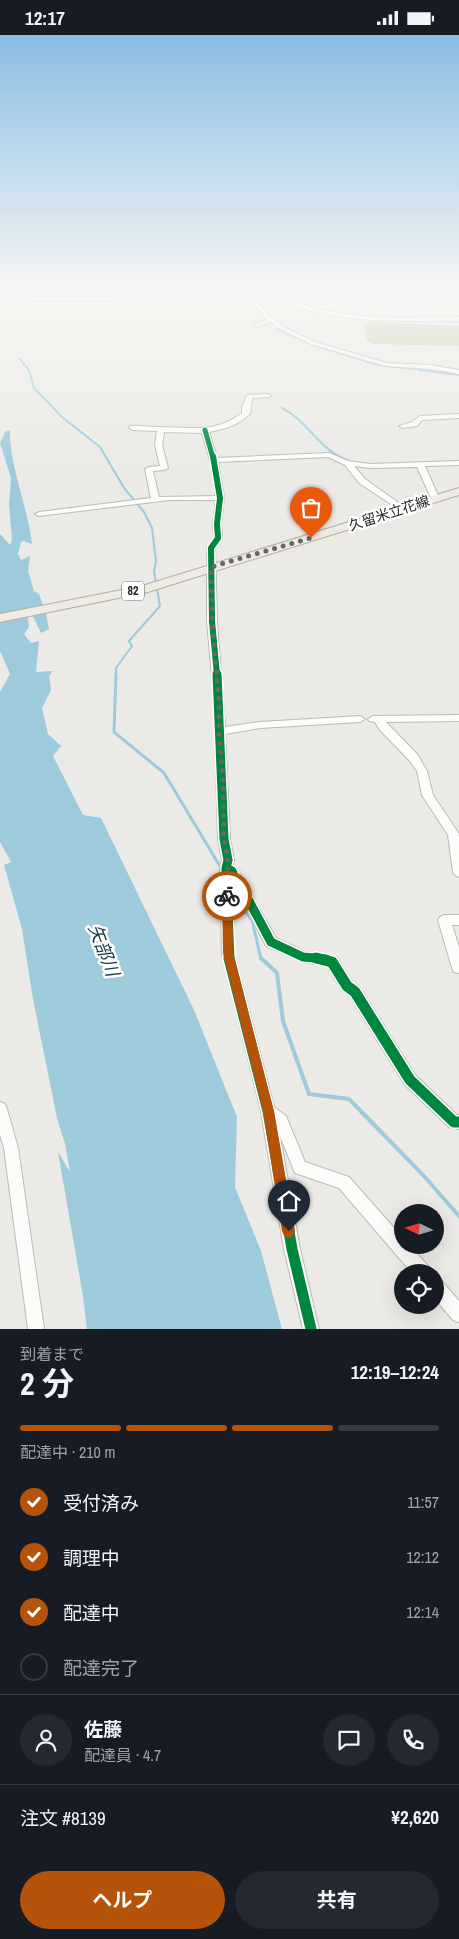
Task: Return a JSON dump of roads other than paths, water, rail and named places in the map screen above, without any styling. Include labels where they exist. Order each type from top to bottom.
[{"type":"main road","name":"久留米立花線","points":[[0,618],[144,589],[459,491]]},
{"type":"street","points":[[336,350],[387,365],[432,367],[459,372]]},
{"type":"street","points":[[133,428],[205,430],[236,423],[246,414],[249,396],[268,396]]},
{"type":"street","points":[[403,425],[414,424],[420,419],[459,416]]},
{"type":"street","points":[[156,500],[149,469],[164,469],[162,454],[158,449],[158,438],[162,429]]},
{"type":"street","points":[[205,430],[219,482],[220,498],[217,524],[218,538],[211,548],[211,567],[212,621],[219,700],[219,731],[223,782],[224,839],[228,860],[226,867],[228,953],[268,1111],[292,1249],[311,1329]]},
{"type":"street","points":[[213,460],[330,455],[346,463],[370,466],[459,463]]},
{"type":"street","points":[[346,463],[362,481],[400,508]]},
{"type":"street","points":[[420,465],[435,498]]},
{"type":"street","points":[[39,514],[156,500],[220,498]]},
{"type":"street","points":[[459,718],[376,719],[413,757],[422,771],[428,795],[454,835],[459,872]]},
{"type":"street","points":[[219,731],[260,725],[360,719]]},
{"type":"street","points":[[226,867],[232,871],[240,891],[249,901],[271,942],[303,957],[325,959],[332,962],[347,986],[354,992],[410,1079],[454,1122],[459,1121]]},
{"type":"street","points":[[454,921],[444,920],[459,968]]},
{"type":"street","points":[[0,1109],[11,1148],[36,1329]]},
{"type":"street","points":[[268,1111],[280,1121],[300,1168],[344,1182],[415,1264]]},
{"type":"street","points":[[444,1296],[459,1313]]},
{"type":"water","name":"矢部川","points":[[10,430],[12,457],[27,515],[32,544],[21,542],[18,554],[21,560],[30,556],[28,571],[34,591],[39,594],[49,629],[41,633],[33,616],[28,617],[29,627],[24,634],[31,643],[39,641],[36,672],[53,671],[49,676],[51,690],[42,708],[48,734],[61,746],[53,756],[83,815],[101,818],[194,1010],[237,1117],[235,1187],[261,1251],[282,1329],[87,1329],[58,1152],[70,1172],[65,1144],[57,1118],[33,999],[22,929],[4,865],[11,862],[0,842],[0,692],[10,674],[0,651],[0,534],[10,545],[12,540],[9,504],[11,478],[0,443],[5,432]]},
{"type":"waterway","points":[[331,350],[378,365],[415,369]]},
{"type":"waterway","points":[[19,358],[29,370],[34,388],[62,417],[100,447],[124,488],[144,512],[152,528],[156,561],[154,571],[160,606],[129,641],[132,646],[116,668],[116,674]]},
{"type":"waterway","points":[[419,370],[459,375]]},
{"type":"waterway","points":[[282,408],[299,420],[321,443],[347,460]]},
{"type":"waterway","points":[[116,674],[114,732],[164,773],[221,868]]},
{"type":"waterway","points":[[232,894],[252,920],[261,959]]},
{"type":"waterway","points":[[261,958],[277,973],[283,1021],[309,1094],[349,1099],[424,1176],[459,1216]]}]
